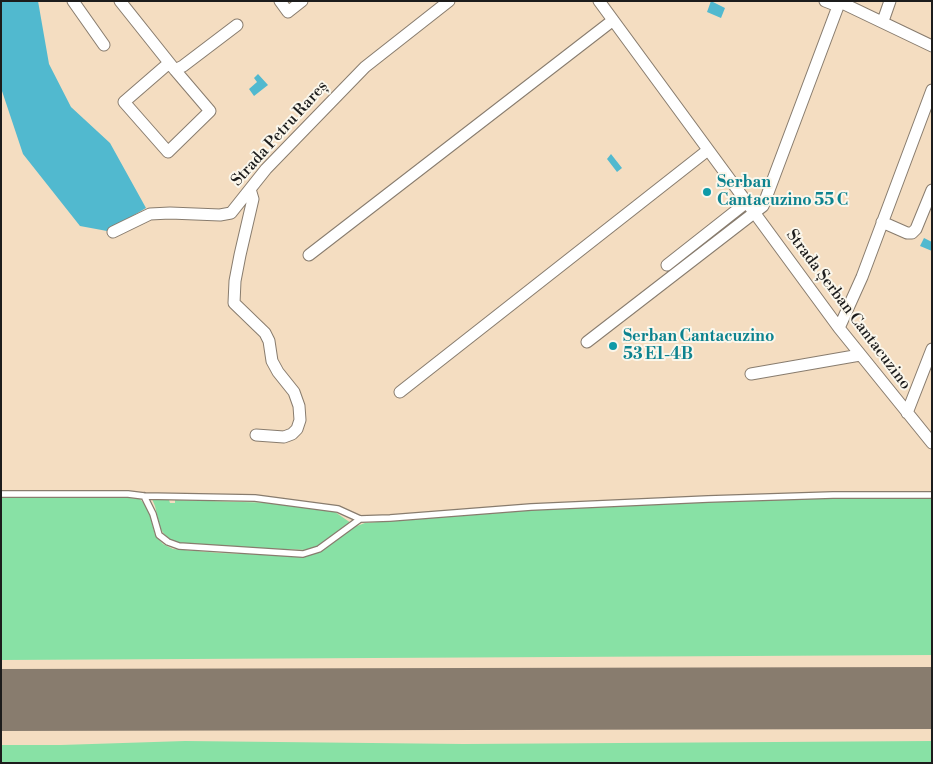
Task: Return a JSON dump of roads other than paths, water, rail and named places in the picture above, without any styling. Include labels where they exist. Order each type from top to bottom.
[{"type":"street","points":[[73,1],[104,45]]},
{"type":"street","points":[[120,1],[172,67],[210,111],[168,152],[124,102],[172,67],[183,66],[237,25]]},
{"type":"street","points":[[280,1],[288,12],[302,1]]},
{"type":"street","name":"Strada Petru Rareș","points":[[113,232],[150,214],[170,213],[220,216],[232,213],[266,169],[365,67],[449,1]]},
{"type":"street","name":"Strada Șerban Cantacuzino","points":[[599,1],[608,24],[708,150],[839,328],[932,443]]},
{"type":"street","points":[[825,1],[839,3],[883,21],[932,46]]},
{"type":"street","points":[[883,21],[890,1]]},
{"type":"street","points":[[587,342],[763,206],[839,3]]},
{"type":"street","points":[[310,255],[608,24]]},
{"type":"street","points":[[839,328],[862,277],[932,90]]},
{"type":"street","points":[[400,392],[708,150]]},
{"type":"street","points":[[250,189],[253,199],[235,280],[234,303],[265,333],[269,341],[272,361],[294,392],[299,406],[300,420],[297,429],[292,434],[284,437],[256,435]]},
{"type":"street","points":[[882,222],[907,233],[912,233],[916,230],[932,190]]},
{"type":"street","points":[[667,265],[747,202]]},
{"type":"street","points":[[907,413],[932,349]]},
{"type":"street","points":[[751,374],[860,355]]},
{"type":"lane","points":[[1,494],[128,494],[254,498],[338,509],[360,519],[531,506],[698,499],[932,494]]},
{"type":"lane","points":[[144,496],[154,514],[159,535],[168,542],[179,546],[304,554],[319,549],[360,519]]},
{"type":"water","points":[[1,1],[38,1],[49,64],[71,107],[110,143],[146,208],[107,231],[80,226],[23,154],[1,88]]},
{"type":"water","points":[[711,1],[725,8],[721,18],[707,12]]},
{"type":"water","points":[[258,74],[268,85],[254,96],[249,89],[257,82],[254,78]]},
{"type":"water","points":[[611,154],[622,168],[617,172],[607,159]]},
{"type":"water","points":[[924,238],[932,242],[932,251],[920,246]]},
{"type":"place","name":"Serban Cantacuzino 55 C","points":[[707,192]]},
{"type":"place","name":"Serban Cantacuzino 53 E1-4B","points":[[613,346]]}]
